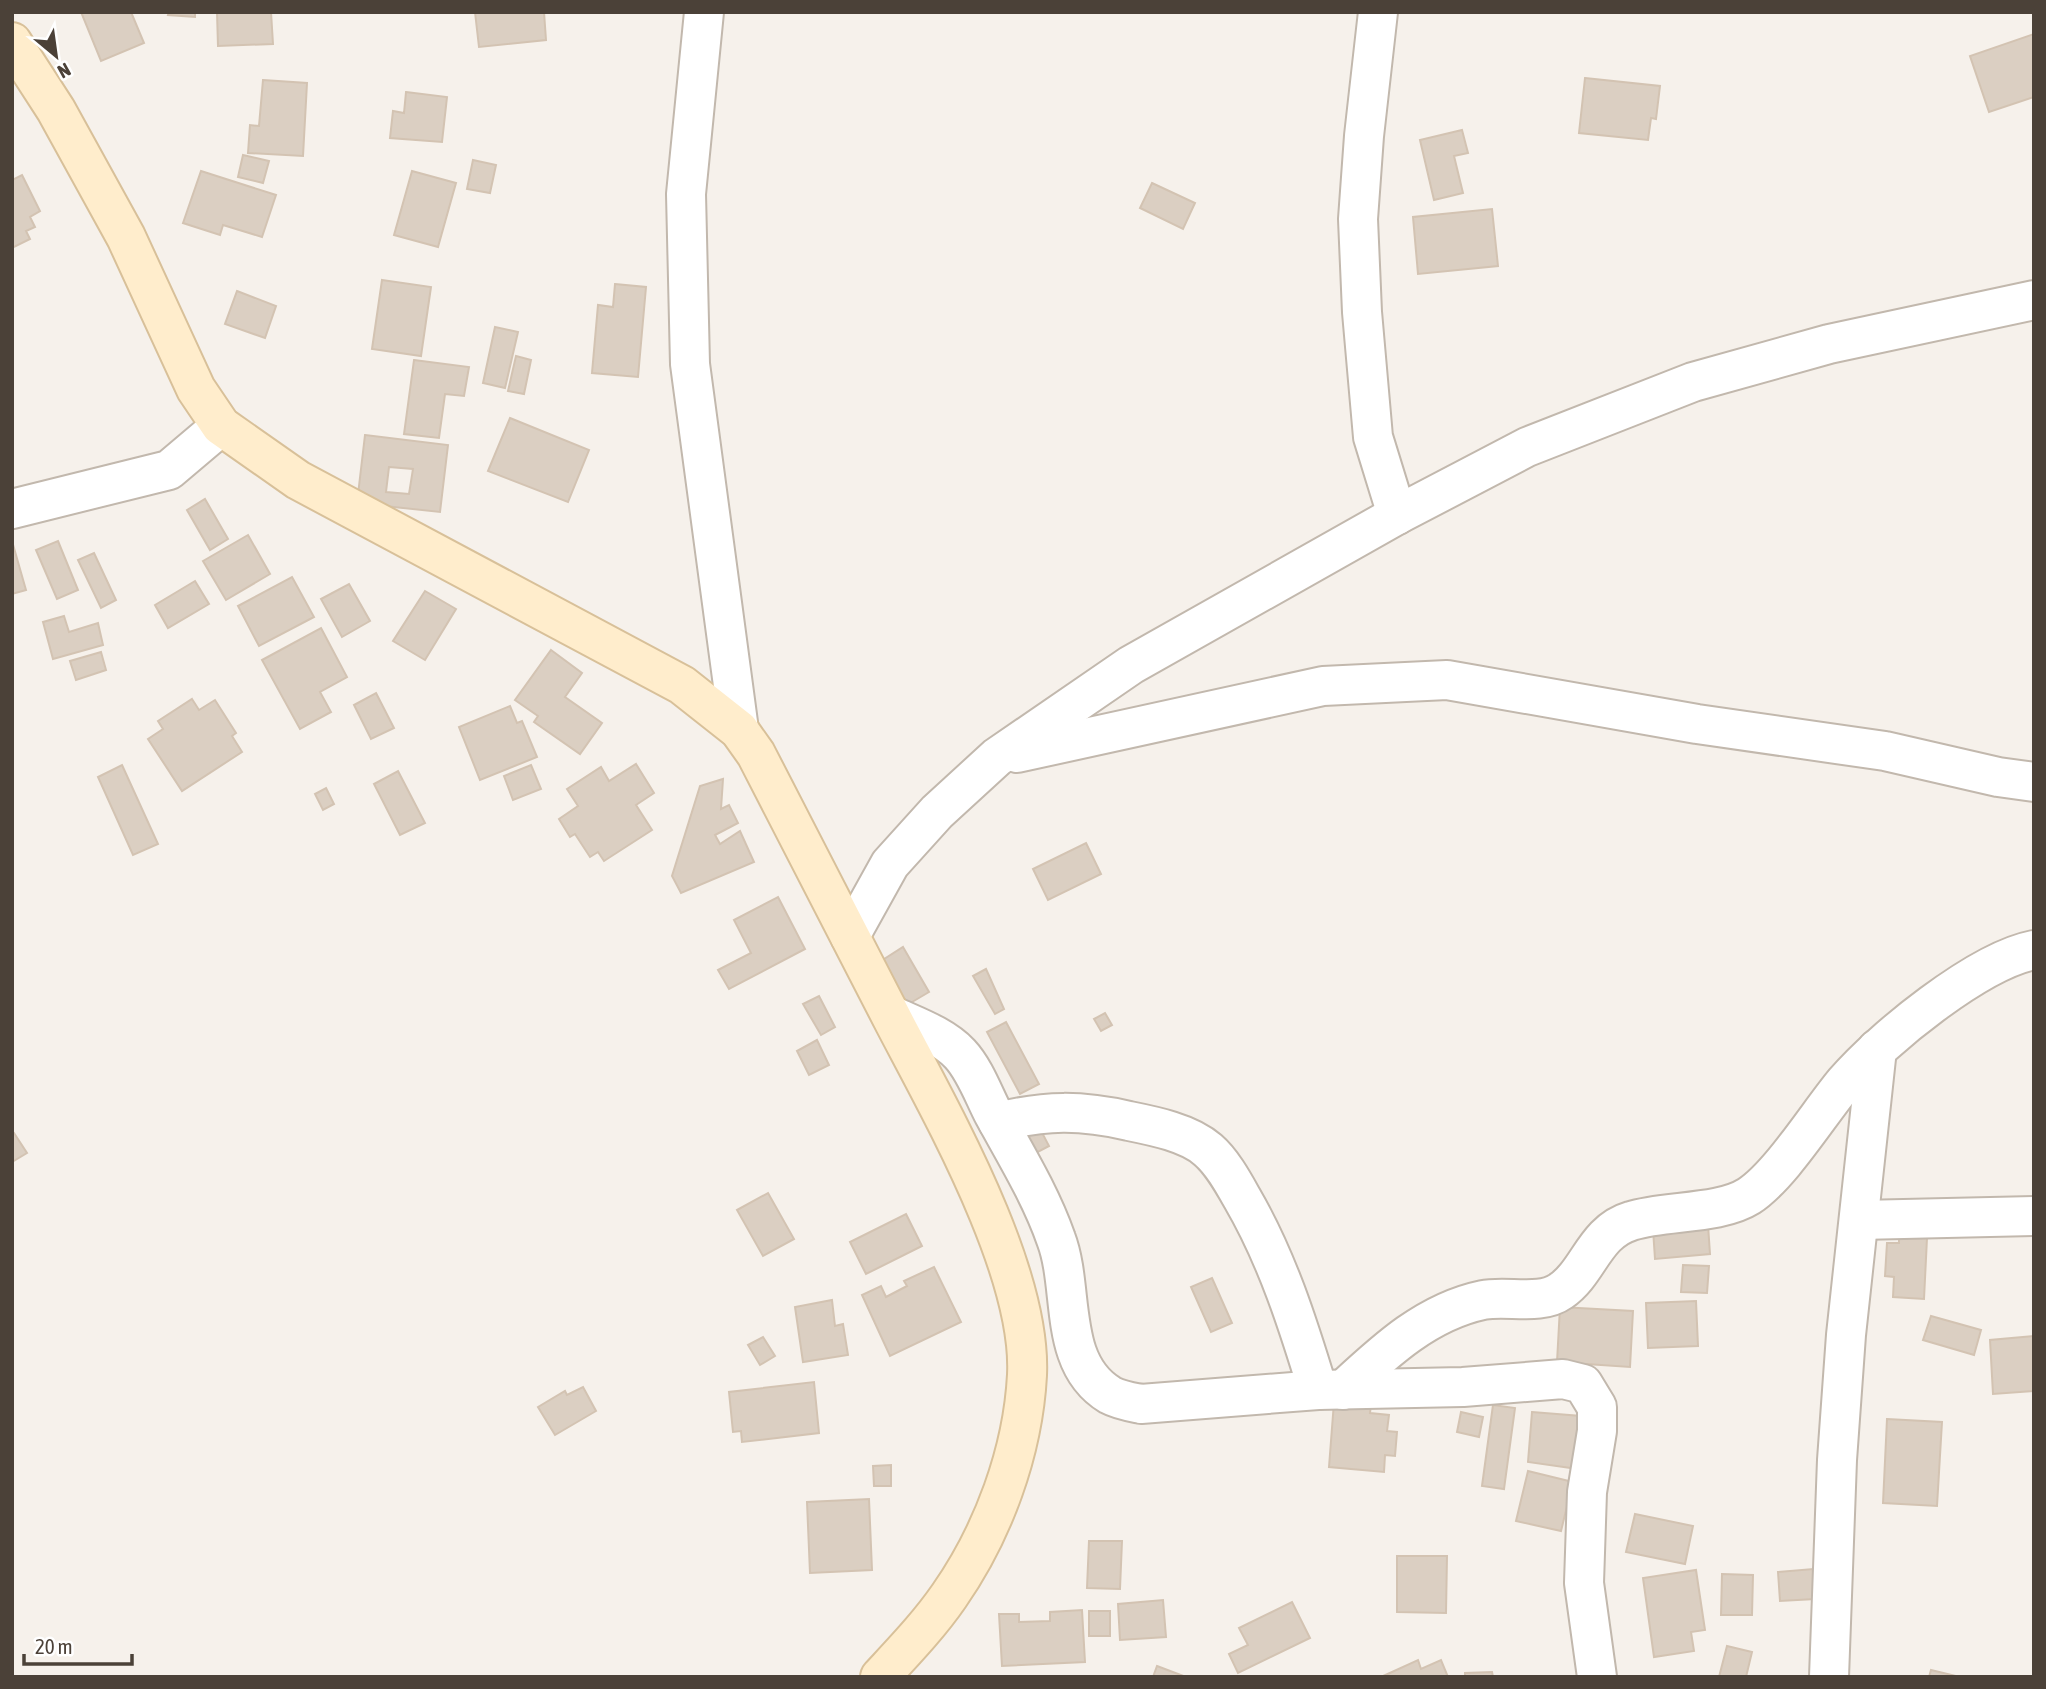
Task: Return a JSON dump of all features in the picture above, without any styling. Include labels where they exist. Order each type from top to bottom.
[{"type":"street","points":[[704,12],[686,194],[690,364],[739,730]]},
{"type":"street","points":[[1378,12],[1358,219],[1360,272],[1373,437],[1397,515]]},
{"type":"street","points":[[12,42],[56,110],[126,237],[196,389],[221,426],[298,480],[682,685],[739,730],[756,754],[891,1015],[976,1187],[1012,1278],[1022,1313],[1027,1373],[1009,1473],[987,1529],[949,1596],[880,1677]]},
{"type":"street","points":[[850,936],[890,863],[937,812],[998,757],[1131,666],[1397,515],[1527,447],[1692,382],[1829,344],[2034,300]]},
{"type":"street","points":[[12,509],[169,470],[221,426]]},
{"type":"street","points":[[998,757],[1323,686],[1447,681],[1697,724],[1885,751],[1998,777],[2034,782]]},
{"type":"street","points":[[1331,1390],[1428,1320],[1485,1299],[1549,1296],[1560,1292],[1605,1236],[1617,1227],[1630,1221],[1707,1208],[1750,1195],[1796,1146],[1846,1081],[1877,1049],[1926,1009],[1972,979],[2019,953],[2034,950]]},
{"type":"street","points":[[891,1015],[937,1037],[961,1055],[1058,1242],[1071,1331],[1082,1363],[1094,1383],[1112,1397],[1141,1404],[1331,1390],[1463,1387],[1563,1379],[1583,1384],[1597,1407],[1597,1431],[1587,1492],[1584,1583],[1597,1677]]},
{"type":"street","points":[[1829,1677],[1837,1460],[1846,1335],[1877,1049]]},
{"type":"street","points":[[998,1122],[1035,1112],[1091,1112],[1182,1136],[1209,1150],[1234,1184],[1262,1231],[1331,1390]]},
{"type":"street","points":[[1860,1220],[2034,1216]]},
{"type":"building","points":[[81,12],[131,12],[144,43],[101,61]]},
{"type":"building","points":[[169,12],[195,12],[195,17],[168,15]]},
{"type":"building","points":[[217,12],[271,12],[273,44],[218,46]]},
{"type":"building","points":[[475,12],[544,12],[546,40],[479,47]]},
{"type":"building","points":[[2034,34],[2034,97],[1989,112],[1970,56]]},
{"type":"building","points":[[1585,78],[1660,86],[1656,119],[1651,118],[1648,140],[1579,133]]},
{"type":"building","points":[[263,80],[307,83],[303,156],[248,153],[250,125],[259,126]]},
{"type":"building","points":[[406,92],[447,97],[442,142],[390,138],[393,111],[404,113]]},
{"type":"building","points":[[1462,130],[1468,153],[1454,156],[1463,193],[1434,200],[1420,140]]},
{"type":"building","points":[[243,155],[269,161],[263,183],[238,177]]},
{"type":"building","points":[[473,160],[496,165],[490,193],[467,189]]},
{"type":"building","points":[[201,171],[276,195],[262,237],[223,225],[220,235],[183,223]]},
{"type":"building","points":[[412,171],[456,183],[438,247],[394,235]]},
{"type":"building","points":[[22,175],[40,211],[30,217],[35,227],[26,231],[30,239],[12,248],[12,180]]},
{"type":"building","points":[[1152,183],[1195,203],[1183,229],[1140,208]]},
{"type":"building","points":[[1492,209],[1498,266],[1418,274],[1413,217]]},
{"type":"building","points":[[382,280],[431,287],[421,356],[372,349]]},
{"type":"building","points":[[615,284],[646,287],[638,377],[592,373],[598,305],[613,307]]},
{"type":"building","points":[[237,291],[276,306],[265,338],[225,324]]},
{"type":"building","points":[[495,327],[518,332],[505,388],[483,383]]},
{"type":"building","points":[[516,356],[531,360],[524,394],[508,391]]},
{"type":"building","points":[[414,360],[469,367],[464,396],[445,394],[439,438],[404,434]]},
{"type":"building","points":[[510,418],[589,450],[568,502],[488,471]]},
{"type":"building","points":[[365,435],[448,445],[440,512],[357,503]],"holes":[[[389,467],[413,469],[409,494],[386,492]]]},
{"type":"building","points":[[205,499],[228,539],[210,550],[187,510]]},
{"type":"building","points":[[248,535],[270,574],[226,600],[203,561]]},
{"type":"building","points":[[12,541],[26,590],[12,594]]},
{"type":"building","points":[[58,541],[78,590],[57,599],[36,550]]},
{"type":"building","points":[[94,553],[116,600],[101,608],[78,560]]},
{"type":"building","points":[[292,577],[314,617],[259,646],[238,606]]},
{"type":"building","points":[[195,581],[209,604],[168,628],[155,605]]},
{"type":"building","points":[[349,584],[370,621],[342,637],[321,599]]},
{"type":"building","points":[[425,591],[456,609],[425,660],[393,641]]},
{"type":"building","points":[[64,616],[69,632],[98,623],[103,645],[53,659],[43,622]]},
{"type":"building","points":[[321,628],[347,677],[320,692],[331,712],[300,729],[262,660]]},
{"type":"building","points":[[551,650],[582,673],[565,697],[602,723],[580,754],[534,722],[538,716],[515,700]]},
{"type":"building","points":[[101,652],[106,670],[76,680],[70,661]]},
{"type":"building","points":[[376,693],[394,728],[371,739],[354,705]]},
{"type":"building","points":[[192,699],[199,710],[215,700],[236,733],[232,736],[242,752],[182,791],[148,739],[163,729],[158,721]]},
{"type":"building","points":[[510,706],[517,723],[522,721],[537,757],[480,780],[459,727]]},
{"type":"building","points":[[636,764],[654,793],[636,805],[652,830],[604,861],[598,852],[590,857],[575,834],[570,837],[559,819],[578,806],[567,789],[601,767],[609,781]]},
{"type":"building","points":[[122,765],[158,844],[133,855],[98,777]]},
{"type":"building","points":[[531,765],[541,789],[513,800],[504,776]]},
{"type":"building","points":[[398,771],[425,823],[400,835],[374,784]]},
{"type":"building","points":[[723,779],[721,809],[729,805],[738,823],[715,835],[720,844],[740,831],[754,862],[681,893],[672,876],[700,786]]},
{"type":"building","points":[[326,788],[334,804],[323,810],[315,794]]},
{"type":"building","points":[[1086,843],[1101,874],[1048,900],[1033,869]]},
{"type":"building","points":[[778,897],[805,949],[729,989],[718,970],[751,953],[734,920]]},
{"type":"building","points":[[903,947],[929,992],[907,1005],[881,961]]},
{"type":"building","points":[[986,969],[1004,1009],[995,1014],[973,976]]},
{"type":"building","points":[[819,996],[835,1027],[821,1035],[803,1004]]},
{"type":"building","points":[[1105,1013],[1112,1025],[1101,1031],[1094,1019]]},
{"type":"building","points":[[1006,1022],[1039,1084],[1020,1094],[987,1032]]},
{"type":"building","points":[[817,1040],[829,1065],[809,1075],[797,1051]]},
{"type":"building","points":[[1038,1125],[1049,1146],[1036,1153],[1025,1133]]},
{"type":"building","points":[[14,1133],[27,1153],[12,1162],[12,1134]]},
{"type":"building","points":[[768,1193],[794,1239],[763,1256],[737,1210]]},
{"type":"building","points":[[906,1214],[922,1246],[866,1274],[850,1242]]},
{"type":"building","points":[[1708,1225],[1710,1254],[1655,1259],[1653,1229]]},
{"type":"building","points":[[1899,1237],[1927,1238],[1924,1299],[1893,1297],[1894,1277],[1885,1276],[1887,1243],[1899,1243]]},
{"type":"building","points":[[1683,1265],[1709,1266],[1707,1293],[1681,1292]]},
{"type":"building","points":[[934,1267],[961,1322],[890,1356],[862,1295],[881,1286],[886,1297],[907,1286],[904,1281]]},
{"type":"building","points":[[1212,1278],[1232,1323],[1211,1332],[1191,1287]]},
{"type":"building","points":[[832,1300],[835,1326],[843,1324],[848,1355],[803,1362],[795,1307]]},
{"type":"building","points":[[1696,1301],[1698,1346],[1648,1348],[1646,1303]]},
{"type":"building","points":[[1560,1307],[1633,1311],[1630,1367],[1557,1362]]},
{"type":"building","points":[[1931,1316],[1981,1330],[1974,1355],[1923,1340]]},
{"type":"building","points":[[2034,1336],[2034,1391],[1993,1394],[1990,1340]]},
{"type":"building","points":[[763,1337],[775,1356],[760,1365],[748,1345]]},
{"type":"building","points":[[814,1382],[819,1433],[742,1442],[741,1431],[733,1432],[729,1392]]},
{"type":"building","points":[[583,1387],[596,1411],[555,1435],[538,1407],[565,1391],[567,1395]]},
{"type":"building","points":[[1334,1402],[1371,1405],[1370,1413],[1389,1415],[1387,1431],[1397,1432],[1395,1456],[1385,1455],[1384,1472],[1329,1467]]},
{"type":"building","points":[[1493,1405],[1515,1408],[1504,1489],[1482,1486]]},
{"type":"building","points":[[1461,1412],[1483,1417],[1479,1437],[1457,1432]]},
{"type":"building","points":[[1532,1412],[1581,1416],[1585,1470],[1528,1462]]},
{"type":"building","points":[[1887,1419],[1942,1422],[1937,1506],[1883,1503]]},
{"type":"building","points":[[891,1465],[891,1486],[874,1486],[873,1466]]},
{"type":"building","points":[[1528,1471],[1573,1482],[1561,1531],[1516,1521]]},
{"type":"building","points":[[869,1499],[872,1570],[810,1573],[807,1502]]},
{"type":"building","points":[[1635,1514],[1693,1526],[1685,1564],[1626,1552]]},
{"type":"building","points":[[1089,1541],[1122,1541],[1120,1589],[1087,1588]]},
{"type":"building","points":[[1397,1556],[1447,1556],[1446,1613],[1397,1612]]},
{"type":"building","points":[[1813,1569],[1815,1599],[1780,1601],[1778,1572]]},
{"type":"building","points":[[1696,1570],[1705,1630],[1691,1632],[1694,1651],[1654,1657],[1643,1578]]},
{"type":"building","points":[[1722,1574],[1753,1575],[1752,1615],[1721,1615]]},
{"type":"building","points":[[1163,1600],[1166,1637],[1120,1640],[1118,1604]]},
{"type":"building","points":[[1292,1602],[1310,1638],[1238,1673],[1229,1654],[1248,1645],[1239,1628]]},
{"type":"building","points":[[1082,1610],[1085,1662],[1002,1666],[999,1614],[1019,1614],[1019,1622],[1050,1621],[1050,1612]]},
{"type":"building","points":[[1089,1611],[1110,1611],[1110,1636],[1089,1636]]},
{"type":"building","points":[[1727,1646],[1752,1652],[1746,1677],[1719,1677]]},
{"type":"building","points":[[1418,1660],[1421,1669],[1441,1660],[1448,1677],[1381,1677]]},
{"type":"building","points":[[1157,1666],[1186,1677],[1153,1677]]},
{"type":"building","points":[[1931,1670],[1956,1676],[1956,1677],[1929,1677]]},
{"type":"building","points":[[1492,1672],[1493,1677],[1465,1677],[1465,1673]]}]
